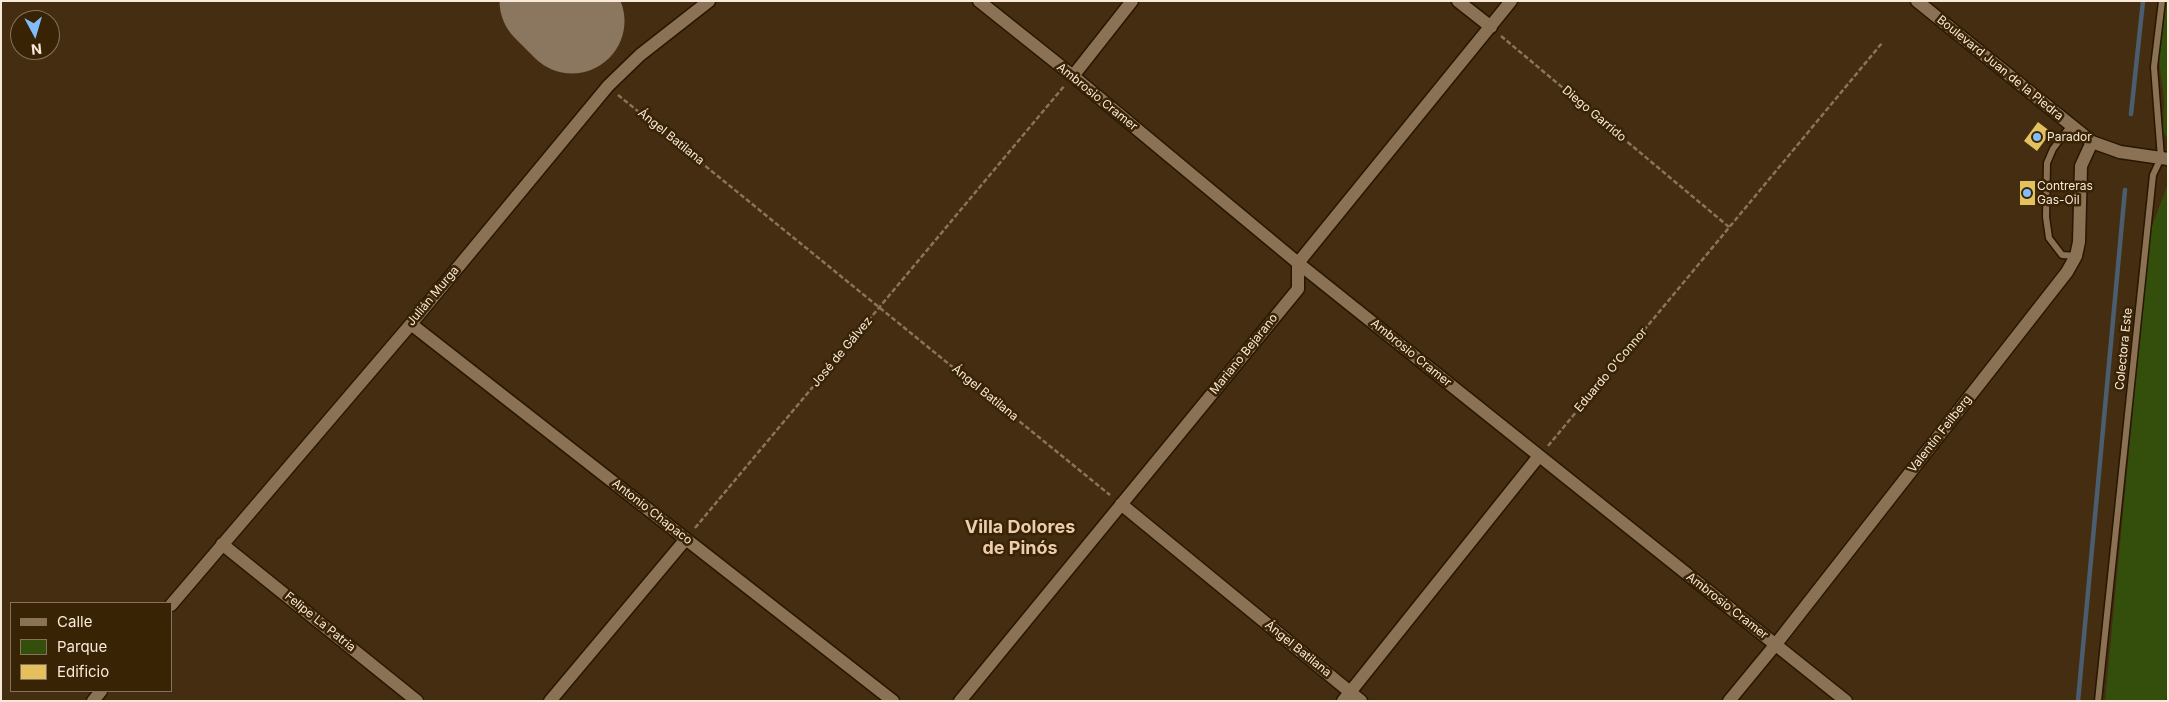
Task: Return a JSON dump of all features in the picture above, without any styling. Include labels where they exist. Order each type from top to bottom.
[{"type":"street","name":"Julián Murga","points":[[172,605],[411,324],[608,86],[640,54],[709,1]]},
{"type":"street","name":"Ambrosio Cramer","points":[[979,1],[1073,76],[1298,263],[1846,701]]},
{"type":"street","points":[[1073,76],[1132,1]]},
{"type":"street","points":[[1458,1],[1490,27]]},
{"type":"street","points":[[1298,263],[1511,1]]},
{"type":"street","name":"Boulevard Juan de la Piedra","points":[[1917,1],[2092,142],[2120,152],[2164,158]]},
{"type":"street","name":"Valentín Feilberg","points":[[1729,701],[1776,644],[2067,272],[2076,256],[2078,242],[2081,166],[2092,142]]},
{"type":"street","name":"Mariano Bejarano","points":[[960,701],[1298,288],[1298,263]]},
{"type":"street","name":"Antonio Chapaco","points":[[411,324],[893,701]]},
{"type":"street","points":[[1347,697],[1540,456]]},
{"type":"street","name":"Ángel Batilana","points":[[1121,504],[1347,697],[1361,701]]},
{"type":"street","points":[[550,701],[686,539]]},
{"type":"street","name":"Felipe La Patria","points":[[222,544],[417,701]]},
{"type":"lane","name":"Colectora Este","points":[[2098,701],[2153,175],[2164,158],[2154,67],[2162,1]]},
{"type":"lane","points":[[2070,125],[2053,149],[2048,163],[2046,217],[2049,238],[2062,255],[2076,256]]},
{"type":"path","name":"Diego Garrido","points":[[1490,27],[1729,227]]},
{"type":"path","name":"Eduardo O'Connor","points":[[1540,456],[1882,43]]},
{"type":"path","name":"José de Gálvez","points":[[686,539],[1073,76]]},
{"type":"path","name":"Ángel Batilana","points":[[608,86],[1121,504]]},
{"type":"green space","points":[[2166,1],[2168,1],[2168,138],[2163,133],[2164,99],[2159,60]]},
{"type":"green space","points":[[2168,184],[2168,688],[2166,701],[2105,701],[2150,231]]},
{"type":"building","name":"Parador","points":[[2038,122],[2051,132],[2037,151],[2024,141]]},
{"type":"building","name":"Contreras Gas-Oil","points":[[2020,181],[2035,181],[2035,205],[2020,205]]},
{"type":"waterway","points":[[2131,114],[2143,1]]},
{"type":"waterway","points":[[2078,701],[2125,190]]},
{"type":"runway","points":[[552,1],[572,21]]},
{"type":"place","name":"Parador","points":[[2037,137]]},
{"type":"place","name":"Contreras Gas-Oil","points":[[2027,193]]},
{"type":"district","name":"Villa Dolores de Pinós","points":[[1020,538]]}]
